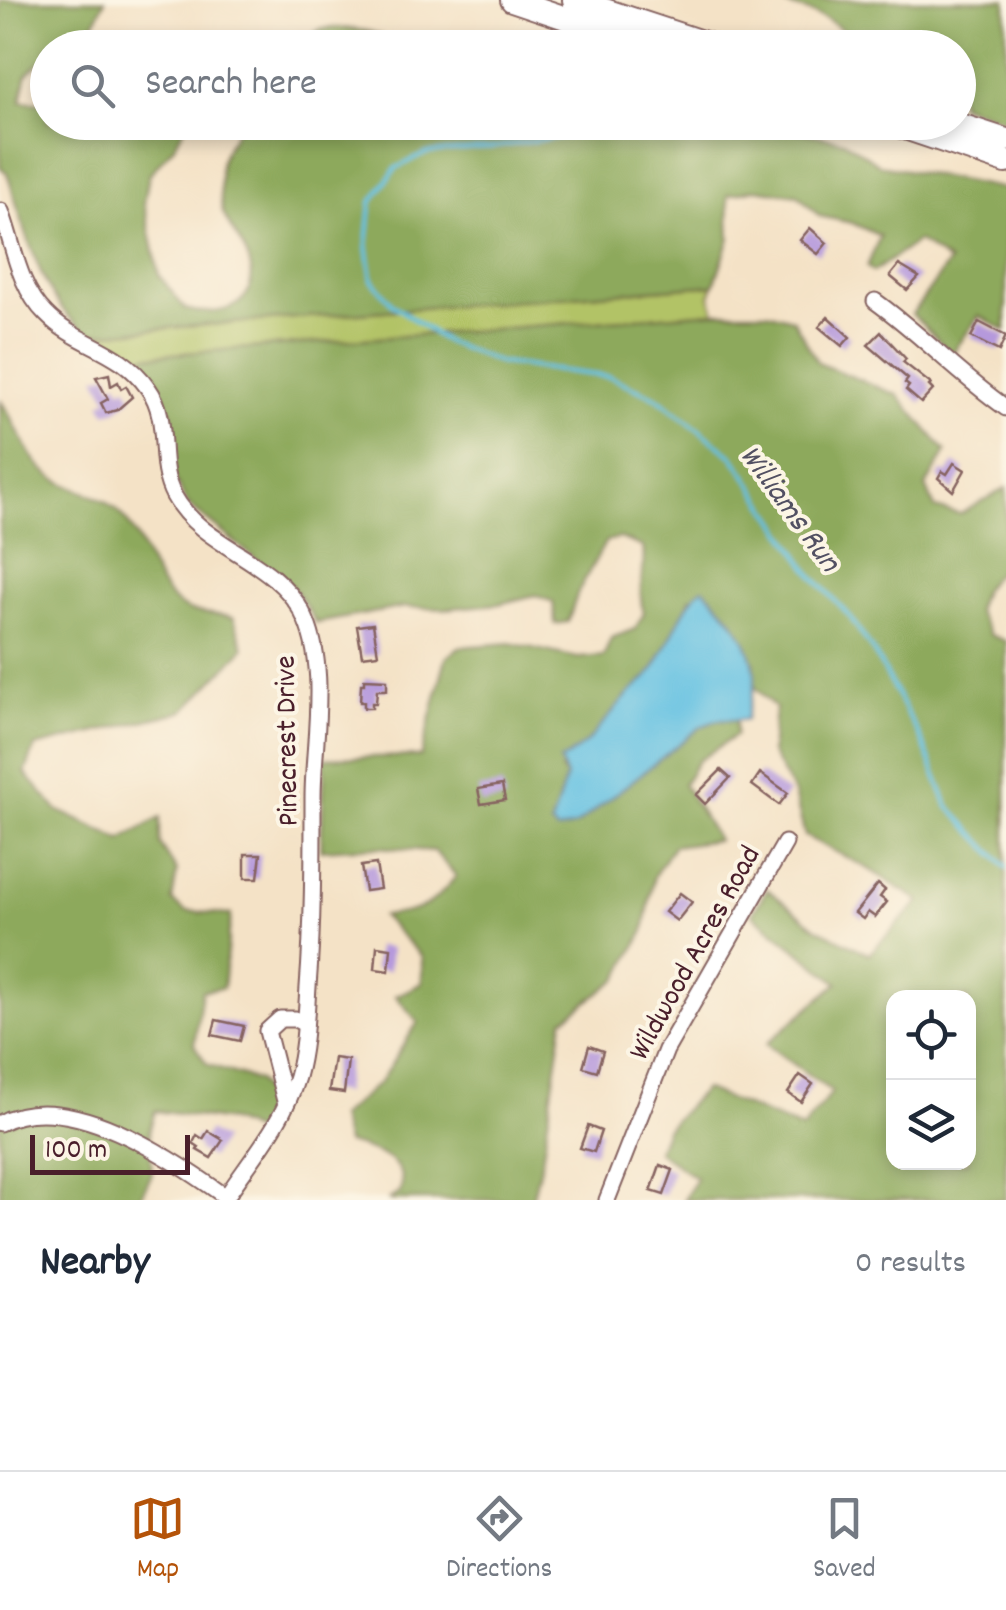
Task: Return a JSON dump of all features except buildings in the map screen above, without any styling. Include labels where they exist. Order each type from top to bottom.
[{"type":"highway","points":[[512,0],[601,30]]},
{"type":"highway","points":[[574,0],[665,30]]},
{"type":"highway","points":[[976,130],[1006,140]]},
{"type":"highway","points":[[941,140],[1006,162]]},
{"type":"street","name":"Pinecrest Drive","points":[[1,211],[20,273],[46,314],[76,336],[122,359],[152,393],[162,417],[166,474],[176,500],[204,530],[281,584],[305,618],[317,681],[314,884],[305,1024],[296,1080],[286,1105],[225,1199]]},
{"type":"street","points":[[874,301],[1006,408]]},
{"type":"street","name":"Wildwood Acres Road","points":[[607,1200],[666,1050],[785,843]]},
{"type":"street","points":[[286,1105],[267,1031],[280,1019],[305,1024]]},
{"type":"street","points":[[0,1124],[42,1112],[75,1116],[171,1160],[225,1199]]},
{"type":"green space","points":[[0,0],[105,0],[94,24],[85,30],[30,30],[30,71],[21,101],[30,102],[30,140],[177,140],[149,175],[144,203],[159,275],[185,309],[224,310],[244,298],[249,288],[249,261],[223,212],[220,192],[222,159],[231,140],[839,140],[880,165],[1006,189],[1006,331],[979,316],[952,354],[912,314],[949,262],[918,241],[873,272],[867,267],[880,236],[852,223],[819,216],[798,195],[755,189],[728,195],[730,238],[714,285],[92,334],[75,323],[48,286],[28,240],[7,173],[0,167]]},
{"type":"green space","points":[[765,0],[1006,0],[1006,120],[976,110],[976,30],[842,30],[803,10]]},
{"type":"green space","points":[[714,285],[710,296],[715,312],[133,357],[92,334]]},
{"type":"green space","points":[[715,312],[767,312],[793,319],[818,363],[898,395],[946,452],[926,486],[935,508],[960,514],[1006,488],[1006,563],[984,588],[976,610],[990,635],[1006,641],[1006,1200],[684,1200],[696,1178],[657,1151],[666,1129],[704,1089],[802,1129],[832,1092],[766,1044],[838,983],[752,914],[767,889],[817,928],[869,954],[920,901],[805,836],[794,794],[771,753],[775,708],[755,687],[754,661],[690,598],[685,615],[650,675],[561,770],[566,777],[551,825],[575,826],[702,726],[718,720],[736,720],[736,735],[698,761],[683,784],[718,840],[673,846],[654,876],[644,931],[618,979],[563,1020],[543,1154],[532,1200],[387,1200],[400,1193],[400,1172],[387,1158],[346,1143],[339,1117],[380,1082],[418,1022],[396,996],[422,983],[422,957],[382,916],[424,906],[456,876],[434,851],[375,847],[321,850],[325,758],[421,756],[446,658],[459,647],[510,643],[578,658],[604,656],[611,638],[635,629],[644,613],[643,547],[620,538],[606,541],[578,592],[568,622],[555,624],[553,602],[535,595],[499,604],[443,609],[405,607],[316,623],[296,591],[188,505],[174,479],[171,414],[160,388],[133,357]]},
{"type":"green space","points":[[0,400],[43,469],[113,507],[134,532],[157,578],[176,603],[189,610],[234,618],[244,648],[184,711],[35,747],[25,773],[57,810],[121,840],[160,818],[160,844],[177,871],[172,901],[185,911],[231,915],[223,988],[202,991],[194,1045],[207,1064],[258,1081],[272,1104],[256,1132],[230,1121],[155,1111],[149,1132],[152,1174],[139,1200],[0,1200]]},
{"type":"water","points":[[703,588],[731,619],[751,655],[755,682],[746,720],[718,720],[702,726],[575,826],[557,831],[551,825],[566,777],[560,761],[590,739],[650,674],[689,603]]},
{"type":"waterway","name":"Williams Run","points":[[540,140],[427,153],[396,168],[371,203],[367,245],[372,280],[393,305],[446,342],[501,363],[610,377],[656,397],[733,456],[812,575],[850,617],[875,654],[922,741],[948,806],[1006,867]]}]
